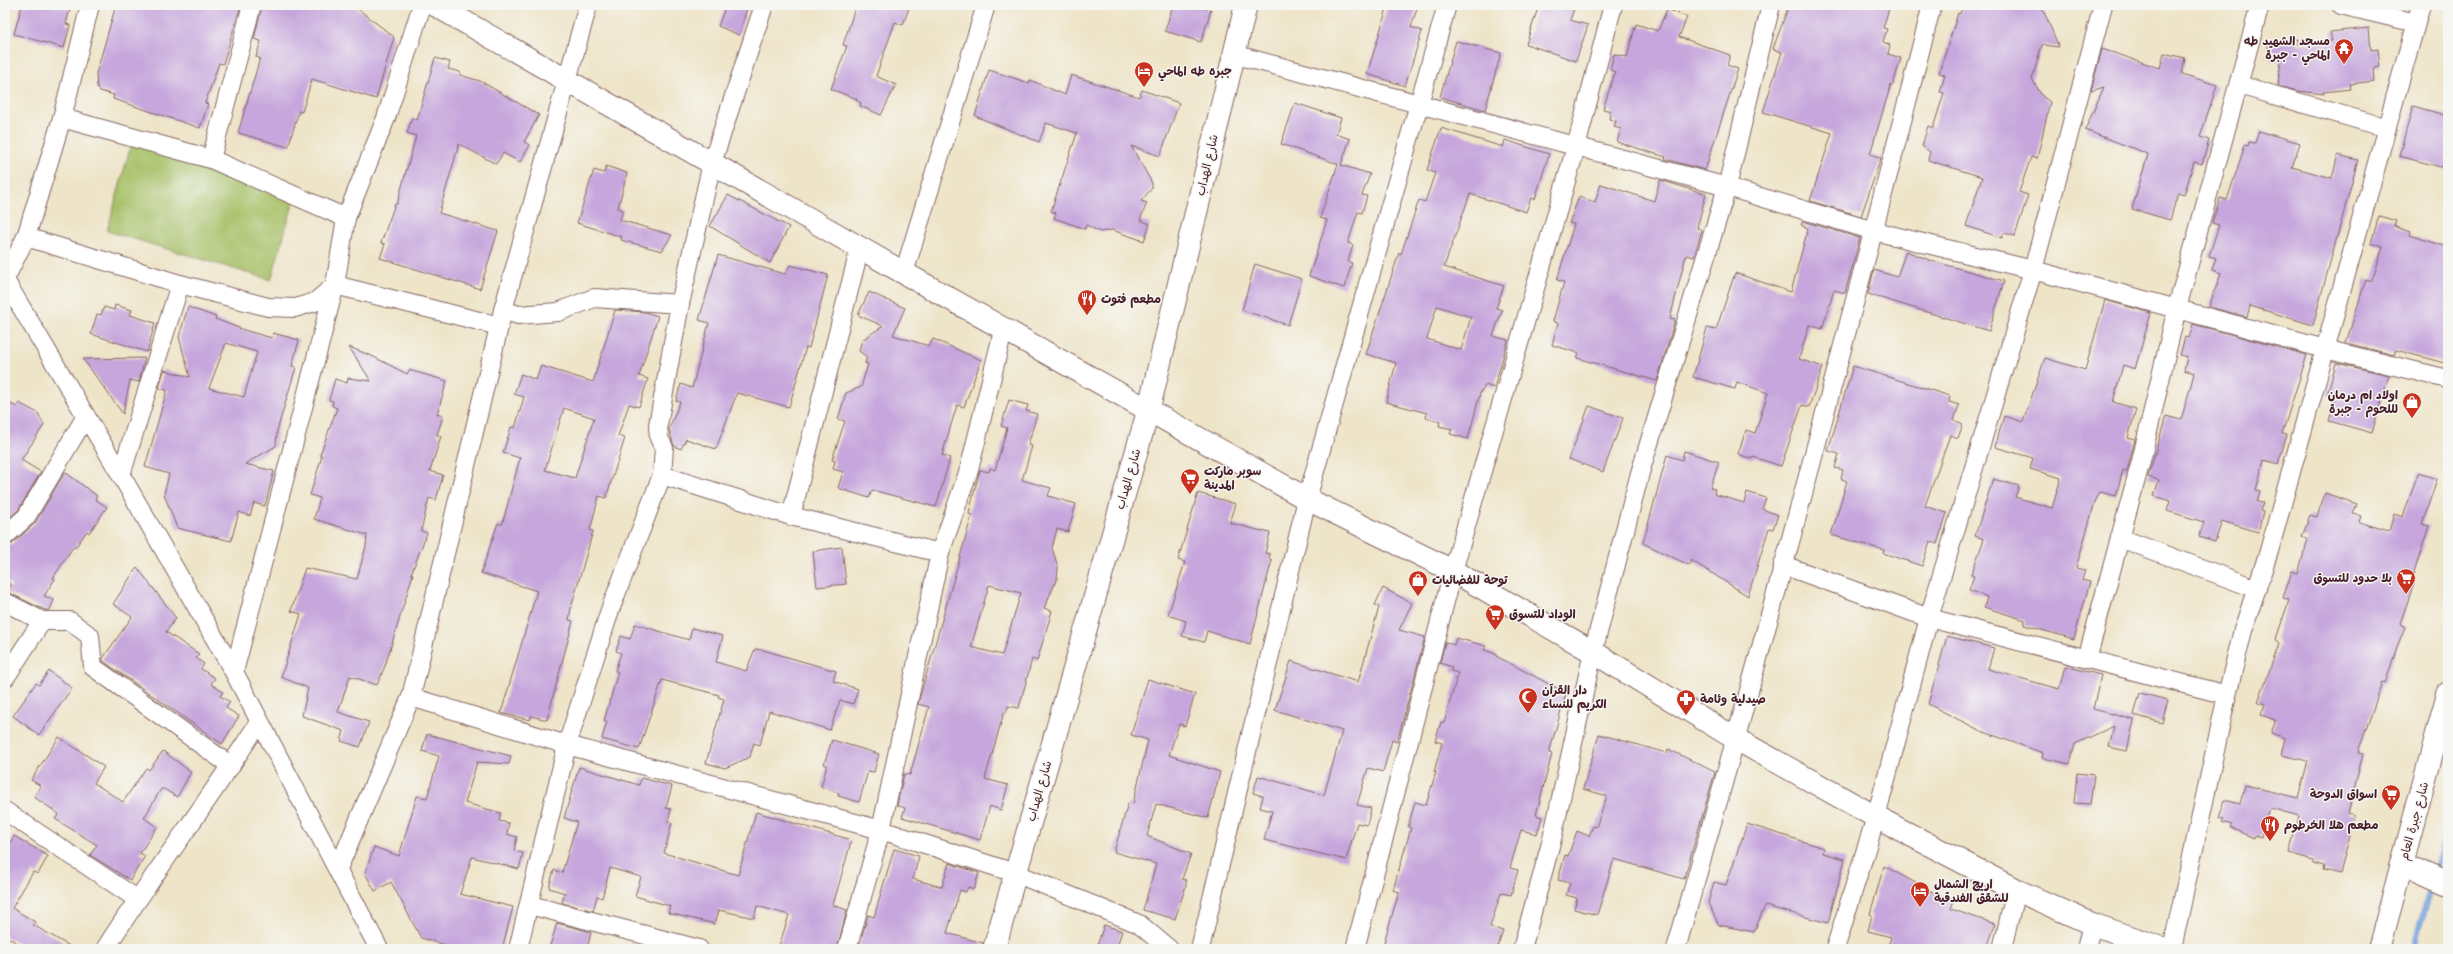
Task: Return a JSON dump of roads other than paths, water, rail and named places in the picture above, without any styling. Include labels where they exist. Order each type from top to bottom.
[{"type":"street","points":[[90,5],[62,118],[26,237],[5,279],[122,474],[234,672],[379,949]]},
{"type":"street","points":[[211,159],[252,5]]},
{"type":"street","points":[[234,672],[335,286],[346,218],[386,118],[422,5]]},
{"type":"street","points":[[435,5],[904,273],[1149,408],[1307,499],[1452,571],[1593,652],[1736,739],[1876,817],[2016,890],[2092,924],[2165,949]]},
{"type":"street","points":[[338,869],[411,697],[501,318],[588,5]]},
{"type":"street","points":[[518,949],[530,905],[567,744],[610,610],[662,475],[664,448],[659,438],[658,425],[680,304],[712,163],[764,5]]},
{"type":"street","points":[[904,273],[986,5]]},
{"type":"street","name":"شارع الهداب","points":[[994,949],[1149,408],[1246,5]]},
{"type":"street","points":[[1200,949],[1307,499],[1420,105],[1447,5]]},
{"type":"street","points":[[1355,949],[1452,571],[1576,147],[1613,5]]},
{"type":"street","points":[[1522,949],[1552,839],[1593,652],[1640,473],[1727,187],[1771,5]]},
{"type":"street","points":[[1676,949],[1736,739],[1874,231],[1932,5]]},
{"type":"street","points":[[1835,949],[1876,817],[1929,618],[2033,270],[2103,5]]},
{"type":"street","points":[[2087,659],[2141,461],[2177,308],[2260,5]]},
{"type":"street","points":[[2341,5],[2416,23]]},
{"type":"street","points":[[2172,949],[2227,696],[2243,630],[2325,349],[2421,5]]},
{"type":"street","points":[[1233,54],[1727,187],[1874,231],[2033,270],[2325,349],[2448,380]]},
{"type":"street","points":[[2239,85],[2387,128]]},
{"type":"street","points":[[62,118],[211,159],[346,218]]},
{"type":"street","points":[[26,237],[180,284],[268,307],[295,308],[315,302],[335,286],[501,318],[518,315],[558,312],[594,298],[680,304]]},
{"type":"street","points":[[790,516],[860,247]]},
{"type":"street","points":[[122,474],[180,284]]},
{"type":"street","points":[[847,949],[881,830],[940,553],[969,470],[1004,327]]},
{"type":"street","points":[[5,536],[26,517],[86,416]]},
{"type":"street","points":[[662,475],[790,516],[940,553]]},
{"type":"street","points":[[2120,538],[2256,589]]},
{"type":"street","points":[[1783,565],[1929,618],[2227,696]]},
{"type":"street","points":[[5,602],[42,621],[70,621],[90,636],[93,667],[231,766]]},
{"type":"street","points":[[5,678],[42,621]]},
{"type":"street","name":"شارع جبرة العام","points":[[2379,949],[2448,693]]},
{"type":"street","points":[[411,697],[567,744],[881,830],[1015,873],[1139,924],[1169,949]]},
{"type":"street","points":[[105,949],[137,898],[231,766],[259,722]]},
{"type":"street","points":[[5,811],[137,898]]},
{"type":"street","points":[[2403,864],[2448,884]]},
{"type":"street","points":[[2002,949],[2016,890]]},
{"type":"street","points":[[530,905],[679,946],[699,949]]},
{"type":"street","points":[[2086,949],[2092,924]]},
{"type":"waterway","points":[[2413,949],[2448,826]]},
{"type":"place","name":"مسجد الشهيد طه الماحي - جبرة","points":[[2344,65]]},
{"type":"place","name":"جبره طه الماحي","points":[[1144,88]]},
{"type":"place","name":"مطعم فتوت","points":[[1087,316]]},
{"type":"place","name":"اولاد ام درمان لللحوم - جبرة","points":[[2412,419]]},
{"type":"place","name":"سوبر ماركت المدينة","points":[[1190,495]]},
{"type":"place","name":"بلا حدود للتسوق","points":[[2406,595]]},
{"type":"place","name":"توحة للفضائيات","points":[[1418,597]]},
{"type":"place","name":"الوداد للتسوق","points":[[1495,631]]},
{"type":"place","name":"دار القرآن الكريم للنساء","points":[[1528,714]]},
{"type":"place","name":"صيدلية وئامة","points":[[1686,716]]},
{"type":"place","name":"اسواق الدوحة","points":[[2391,811]]},
{"type":"place","name":"مطعم هلا الخرطوم","points":[[2270,842]]},
{"type":"place","name":"اريج الشمال للشقق الفندقية","points":[[1920,908]]}]
